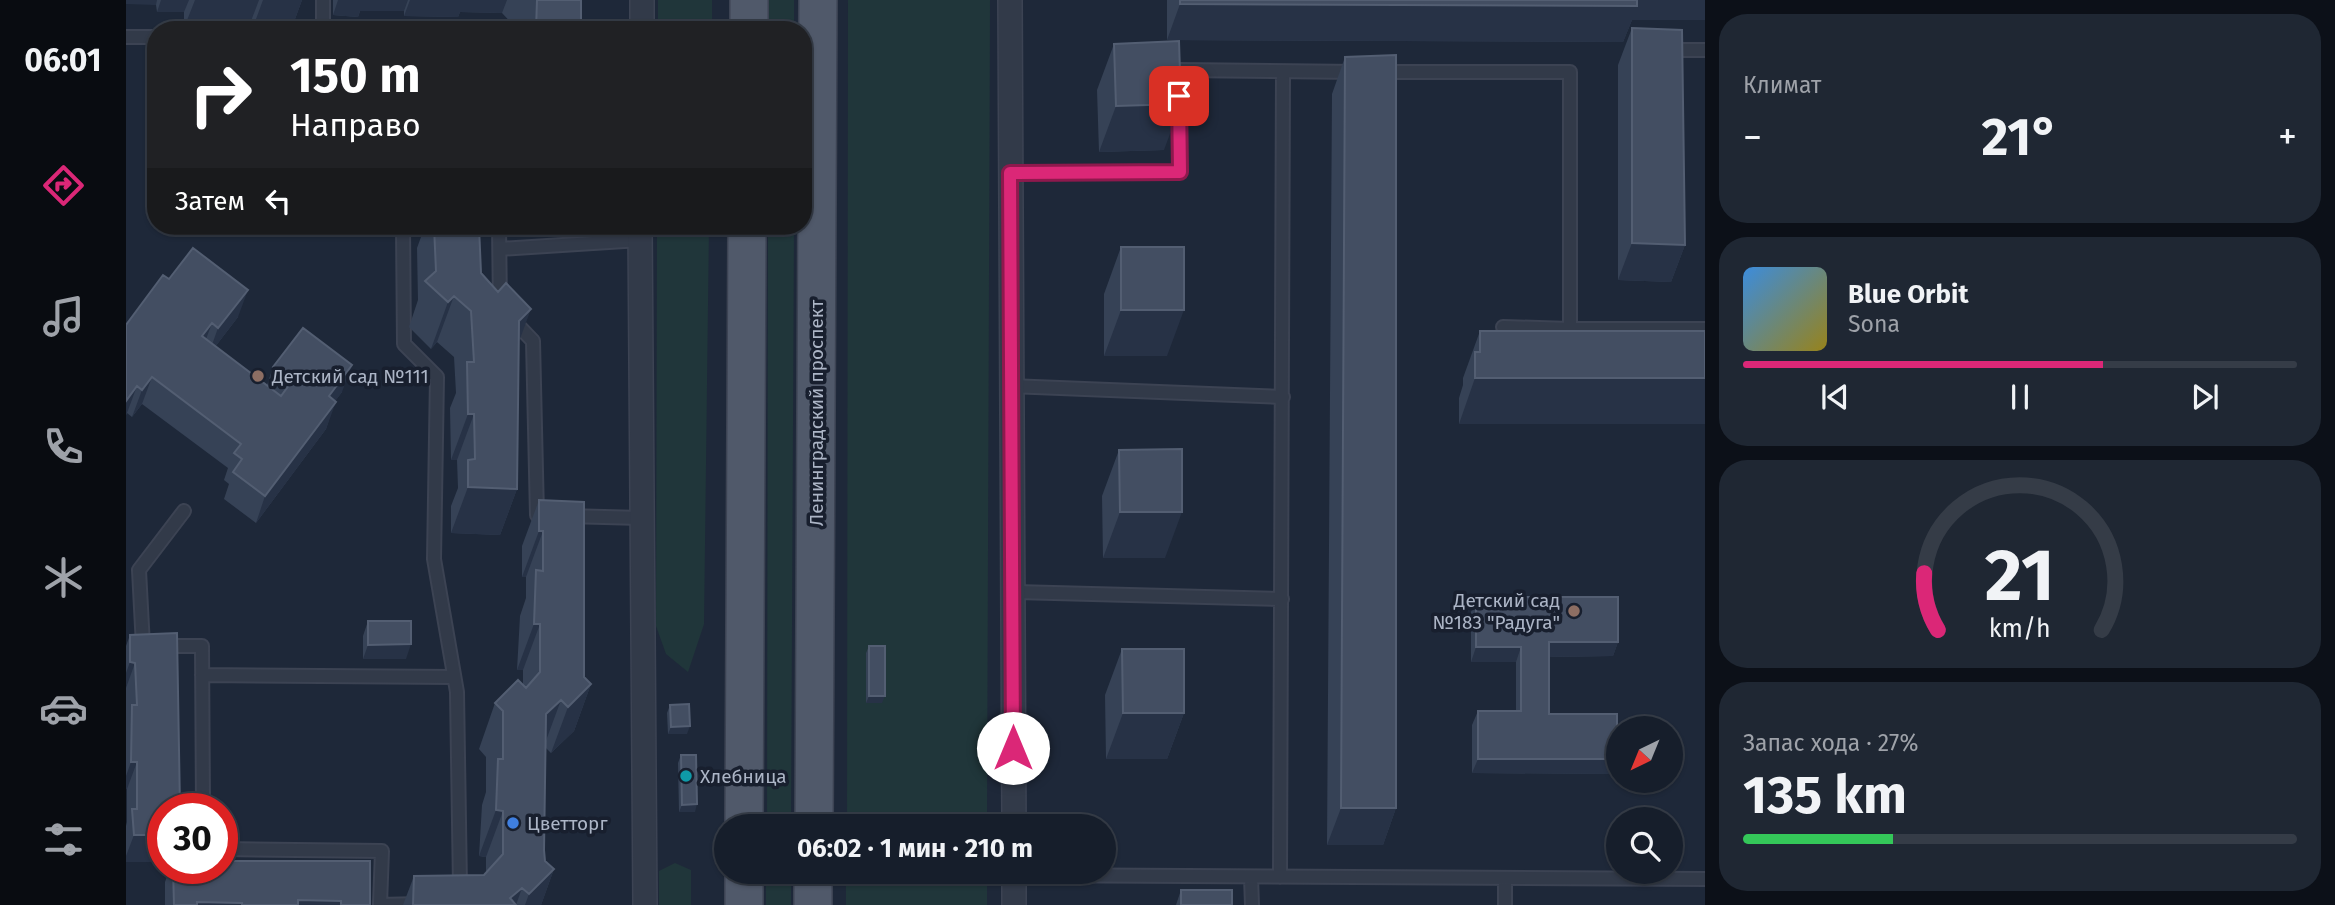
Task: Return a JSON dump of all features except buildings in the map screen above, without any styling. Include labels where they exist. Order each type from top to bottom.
[{"type":"main road","points":[[749,0],[749,21]]},
{"type":"main road","name":"Ленинградский проспект","points":[[814,814],[818,0]]},
{"type":"main road","points":[[744,814],[747,235]]},
{"type":"main road","points":[[744,884],[744,905]]},
{"type":"street","points":[[642,0],[642,21]]},
{"type":"street","points":[[1010,0],[1014,814]]},
{"type":"street","points":[[640,235],[645,905]]},
{"type":"street","points":[[1014,884],[1014,905]]},
{"type":"lane","points":[[323,0],[323,21]]},
{"type":"lane","points":[[126,37],[147,37]]},
{"type":"lane","points":[[1653,51],[1705,50]]},
{"type":"lane","points":[[1010,173],[1180,172],[1179,70],[1570,72],[1570,329]]},
{"type":"lane","points":[[1280,877],[1283,72]]},
{"type":"lane","points":[[403,235],[404,344],[437,377],[434,559],[454,677],[460,887],[451,895]]},
{"type":"lane","points":[[499,235],[500,307],[533,341],[537,515],[641,517]]},
{"type":"lane","points":[[500,249],[622,235]]},
{"type":"lane","points":[[1503,327],[1705,329]]},
{"type":"lane","points":[[1012,386],[1283,397]]},
{"type":"lane","points":[[144,646],[139,570],[184,511]]},
{"type":"lane","points":[[1012,592],[1282,599]]},
{"type":"lane","points":[[126,646],[202,646],[203,793]]},
{"type":"lane","points":[[202,675],[454,677]]},
{"type":"lane","points":[[238,849],[382,851],[380,904],[430,904]]},
{"type":"lane","points":[[1116,875],[1705,879]]},
{"type":"lane","points":[[1251,877],[1252,905]]},
{"type":"lane","points":[[1505,878],[1505,905]]},
{"type":"green space","points":[[658,0],[712,0],[712,21],[658,21]]},
{"type":"green space","points":[[769,0],[794,0],[794,21],[769,21]]},
{"type":"green space","points":[[848,0],[990,0],[987,814],[847,814]]},
{"type":"green space","points":[[657,235],[709,235],[704,624],[688,672],[666,654],[656,626]]},
{"type":"green space","points":[[768,235],[794,235],[791,814],[767,814]]},
{"type":"green space","points":[[675,863],[691,870],[691,905],[659,905],[659,871]]},
{"type":"green space","points":[[766,884],[791,884],[791,905],[766,905]]},
{"type":"green space","points":[[846,884],[987,884],[987,905],[846,905]]},
{"type":"place","name":"Детский сад №111","points":[[258,376]]},
{"type":"place","name":"Детский сад №183 \"Радуга\"","points":[[1574,611]]},
{"type":"place","name":"Хлебница","points":[[686,776]]},
{"type":"place","name":"Цветторг","points":[[513,823]]},
{"type":"route","points":[[1013,748],[1010,173],[1180,172],[1179,96]]}]
